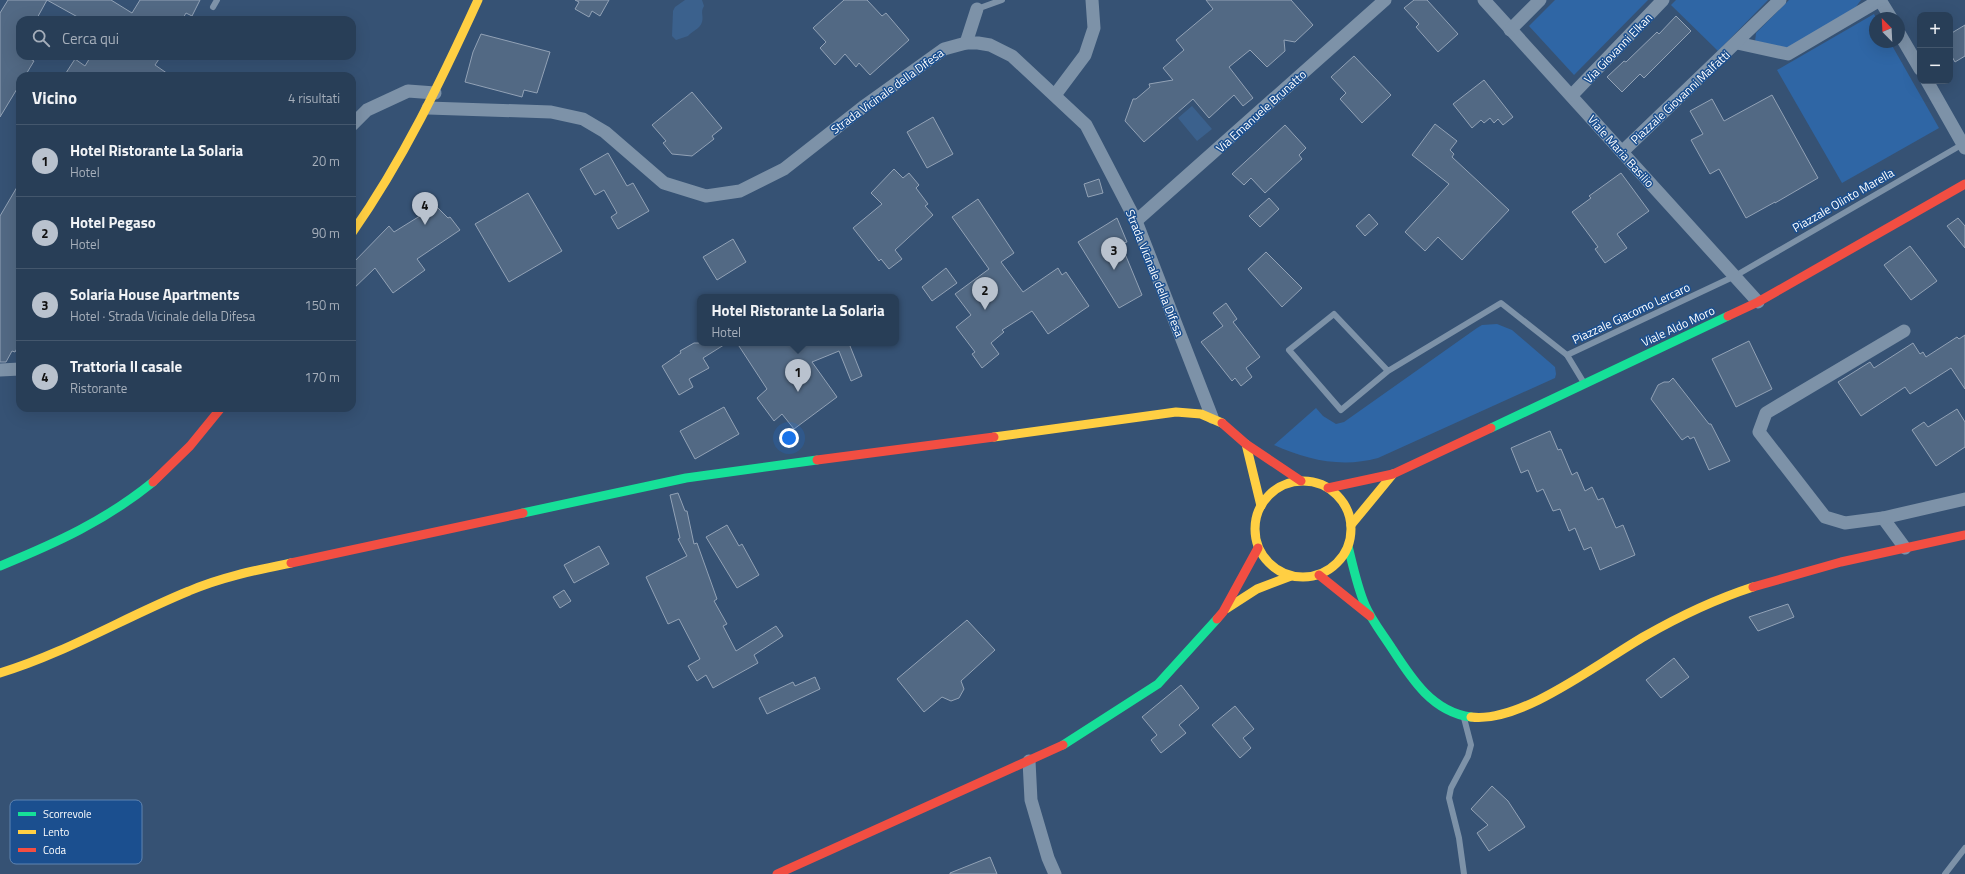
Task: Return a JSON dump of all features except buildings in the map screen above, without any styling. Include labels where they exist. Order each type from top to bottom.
[{"type":"main road","points":[[356,227],[398,165],[428,108],[478,0]]},
{"type":"main road","name":"Viale Aldo Moro","points":[[1328,488],[1393,474],[1758,302],[1965,184]]},
{"type":"main road","points":[[0,566],[77,532],[137,495],[160,477],[183,455],[219,412]]},
{"type":"main road","points":[[0,673],[34,663],[183,593],[244,573],[670,481],[1164,412],[1189,412],[1212,418],[1230,429],[1246,444],[1302,481]]},
{"type":"main road","points":[[1246,444],[1258,488],[1261,506]]},
{"type":"main road","name":"Viale Aldo Moro","points":[[1351,525],[1393,474]]},
{"type":"main road","points":[[1302,481],[1315,483],[1328,488],[1339,498],[1348,510],[1351,525],[1348,546],[1341,559],[1331,568],[1319,575],[1305,578],[1291,576],[1277,570],[1266,561],[1258,548],[1255,534],[1256,520],[1261,506],[1271,493],[1285,485],[1302,481]]},
{"type":"main road","points":[[1348,546],[1359,588],[1370,616],[1426,696],[1445,710],[1463,717],[1485,718],[1509,713],[1530,705],[1641,638],[1720,599],[1792,576],[1965,535]]},
{"type":"main road","points":[[777,874],[1059,747],[1158,684],[1222,612],[1258,548]]},
{"type":"main road","points":[[1319,575],[1370,616]]},
{"type":"main road","points":[[1222,612],[1253,591],[1272,581],[1291,576]]},
{"type":"street","points":[[1055,95],[1085,55],[1094,28],[1092,0]]},
{"type":"street","name":"Via Emanuele Brunatto","points":[[1136,221],[1385,0]]},
{"type":"street","name":"Viale Maria Basilio","points":[[1484,0],[1510,30],[1572,95],[1758,302]]},
{"type":"street","points":[[1510,30],[1540,0]]},
{"type":"street","name":"Via Giovanni Elkan","points":[[1572,95],[1664,0]]},
{"type":"street","name":"Piazzale Giovanni Malfatti","points":[[1622,152],[1780,0]]},
{"type":"street","points":[[1880,0],[1887,12]]},
{"type":"street","name":"Piazzale Giovanni Malfatti","points":[[1737,43],[1788,54],[1880,0]]},
{"type":"street","points":[[966,43],[979,4]]},
{"type":"street","name":"Strada Vicinale della Difesa","points":[[428,108],[551,112],[583,119],[605,132],[664,183],[706,196],[740,191],[784,169],[863,107],[944,49],[966,43],[978,43],[1001,50],[1012,56],[1086,125],[1136,221],[1212,418]]},
{"type":"street","points":[[1905,43],[1917,64]]},
{"type":"street","points":[[1929,84],[1964,145]]},
{"type":"street","points":[[356,121],[367,110],[408,91],[435,93]]},
{"type":"street","points":[[1904,331],[1766,413],[1759,432],[1825,517],[1845,523],[1883,518],[1965,499]]},
{"type":"street","points":[[0,370],[16,369]]},
{"type":"street","points":[[1883,518],[1905,548]]},
{"type":"street","points":[[1029,761],[1031,800],[1048,858],[1055,874]]},
{"type":"lane","points":[[213,7],[217,0]]},
{"type":"lane","points":[[979,4],[1002,0]]},
{"type":"lane","name":"Piazzale Olinto Marella","points":[[1735,276],[1964,145]]},
{"type":"lane","name":"Piazzale Giacomo Lercaro","points":[[1584,384],[1567,355],[1735,276]]},
{"type":"lane","points":[[1388,371],[1334,314],[1289,350],[1341,410],[1388,371],[1501,303],[1567,355]]},
{"type":"lane","points":[[1463,717],[1471,745],[1468,756],[1451,788],[1449,798],[1459,838],[1464,874]]},
{"type":"lane","points":[[1945,874],[1965,848]]},
{"type":"shaded area","points":[[685,0],[702,0],[704,6],[702,10],[702,20],[700,26],[688,36],[676,40],[672,36],[673,11],[675,7]]},
{"type":"shaded area","points":[[1555,0],[1648,0],[1574,75],[1529,26]]},
{"type":"shaded area","points":[[1676,0],[1768,0],[1718,51],[1671,5]]},
{"type":"shaded area","points":[[1789,0],[1861,0],[1855,8],[1789,48],[1755,42],[1756,33]]},
{"type":"shaded area","points":[[1869,17],[1869,48],[1893,48],[1939,128],[1842,183],[1777,70]]},
{"type":"shaded area","points":[[1192,106],[1212,129],[1197,141],[1178,118]]},
{"type":"shaded area","points":[[1497,324],[1512,330],[1555,367],[1555,378],[1378,458],[1351,462],[1325,461],[1299,455],[1274,445],[1316,408],[1323,416],[1336,424],[1344,422],[1477,328],[1482,325]]},
{"type":"traffic: fast","points":[[1491,428],[1728,316]]},
{"type":"traffic: fast","points":[[523,513],[686,478],[817,460]]},
{"type":"traffic: fast","points":[[0,566],[41,549],[80,530],[117,508],[153,482]]},
{"type":"traffic: fast","points":[[1348,546],[1357,583],[1365,605],[1374,622],[1406,670],[1424,692],[1434,701],[1457,714],[1471,717]]},
{"type":"traffic: fast","points":[[1063,745],[1158,684],[1217,619]]},
{"type":"traffic: slow","points":[[356,227],[405,149],[450,60],[478,0]]},
{"type":"traffic: slow","points":[[994,437],[1176,412],[1201,414],[1222,423]]},
{"type":"traffic: slow","points":[[1246,444],[1261,506]]},
{"type":"traffic: slow","points":[[1351,525],[1393,474]]},
{"type":"traffic: slow","points":[[1303,481],[1321,485],[1330,489],[1337,495],[1343,502],[1347,511],[1351,529],[1347,547],[1343,556],[1337,563],[1330,569],[1321,573],[1303,577],[1285,573],[1276,569],[1269,563],[1263,556],[1259,547],[1255,529],[1259,511],[1263,502],[1269,495],[1276,489],[1285,485],[1303,481]]},
{"type":"traffic: slow","points":[[0,673],[24,665],[72,645],[165,601],[201,586],[239,574],[291,563]]},
{"type":"traffic: slow","points":[[1226,609],[1257,589],[1291,576]]},
{"type":"traffic: slow","points":[[1471,717],[1491,717],[1513,711],[1536,701],[1671,622],[1698,608],[1753,587]]},
{"type":"traffic: jam","points":[[1728,316],[1758,302],[1965,184]]},
{"type":"traffic: jam","points":[[153,482],[190,446],[218,412]]},
{"type":"traffic: jam","points":[[1222,423],[1246,444],[1301,481]]},
{"type":"traffic: jam","points":[[1328,488],[1393,474],[1491,428]]},
{"type":"traffic: jam","points":[[817,460],[994,437]]},
{"type":"traffic: jam","points":[[291,563],[523,513]]},
{"type":"traffic: jam","points":[[1753,587],[1841,562],[1965,535]]},
{"type":"traffic: jam","points":[[1217,619],[1223,612],[1258,548]]},
{"type":"traffic: jam","points":[[1319,575],[1370,616]]},
{"type":"traffic: jam","points":[[777,874],[1063,745]]},
{"type":"place","name":"Trattoria Il casale","points":[[425,225]]},
{"type":"place","name":"Solaria House Apartments","points":[[1114,270]]},
{"type":"place","name":"Hotel Pegaso","points":[[985,310]]},
{"type":"place","name":"Hotel Ristorante La Solaria","points":[[798,392]]}]
